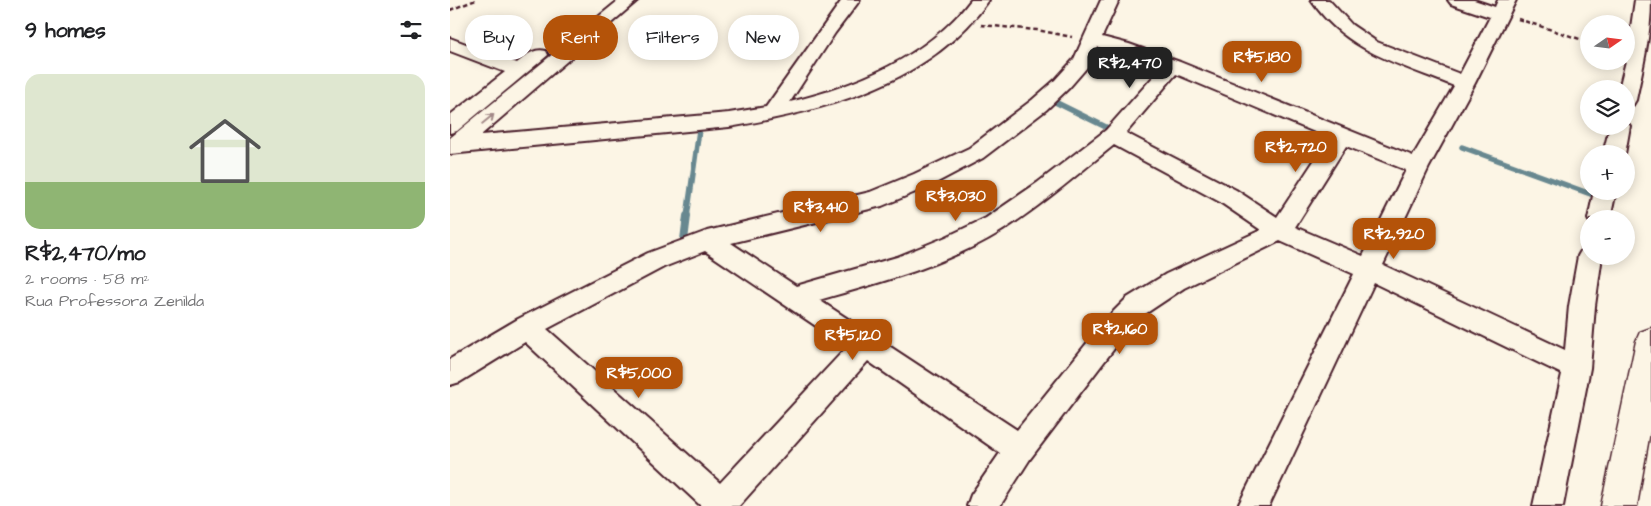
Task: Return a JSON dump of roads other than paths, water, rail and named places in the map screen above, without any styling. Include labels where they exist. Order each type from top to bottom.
[{"type":"main road","points":[[1619,506],[1651,341]]},
{"type":"street","points":[[451,141],[519,71],[606,0]]},
{"type":"street","points":[[451,141],[630,0]]},
{"type":"street","points":[[772,113],[828,30],[851,0]]},
{"type":"street","points":[[451,141],[614,132],[728,120],[772,113],[836,97],[887,77],[917,59],[961,24],[980,0]]},
{"type":"street","points":[[450,373],[527,327],[639,268],[707,240],[874,200],[922,180],[967,157],[1019,121],[1062,84],[1082,61],[1110,0]]},
{"type":"street","points":[[1320,0],[1346,28],[1371,46],[1465,83]]},
{"type":"street","points":[[1253,506],[1418,167],[1465,83],[1503,7],[1458,0]]},
{"type":"street","points":[[1631,80],[1644,0]]},
{"type":"street","points":[[1092,40],[1123,48],[1173,66],[1418,167]]},
{"type":"street","points":[[450,44],[519,71]]},
{"type":"street","points":[[794,297],[902,266],[954,244],[994,224],[1045,190],[1113,135],[1173,66]]},
{"type":"street","points":[[1113,135],[1228,196],[1280,231],[1344,258],[1577,368]]},
{"type":"street","points":[[982,506],[1020,450],[1117,325],[1136,306],[1175,281],[1280,231],[1342,135]]},
{"type":"street","points":[[707,240],[866,344],[1020,450]]},
{"type":"street","points":[[1548,506],[1577,368],[1582,306],[1589,265]]},
{"type":"street","points":[[527,327],[720,505],[866,344]]},
{"type":"waterway","points":[[1047,98],[1116,132]]},
{"type":"waterway","points":[[687,217],[700,123]]},
{"type":"waterway","points":[[1462,147],[1580,190]]},
{"type":"waterway","points":[[683,248],[687,216]]}]
